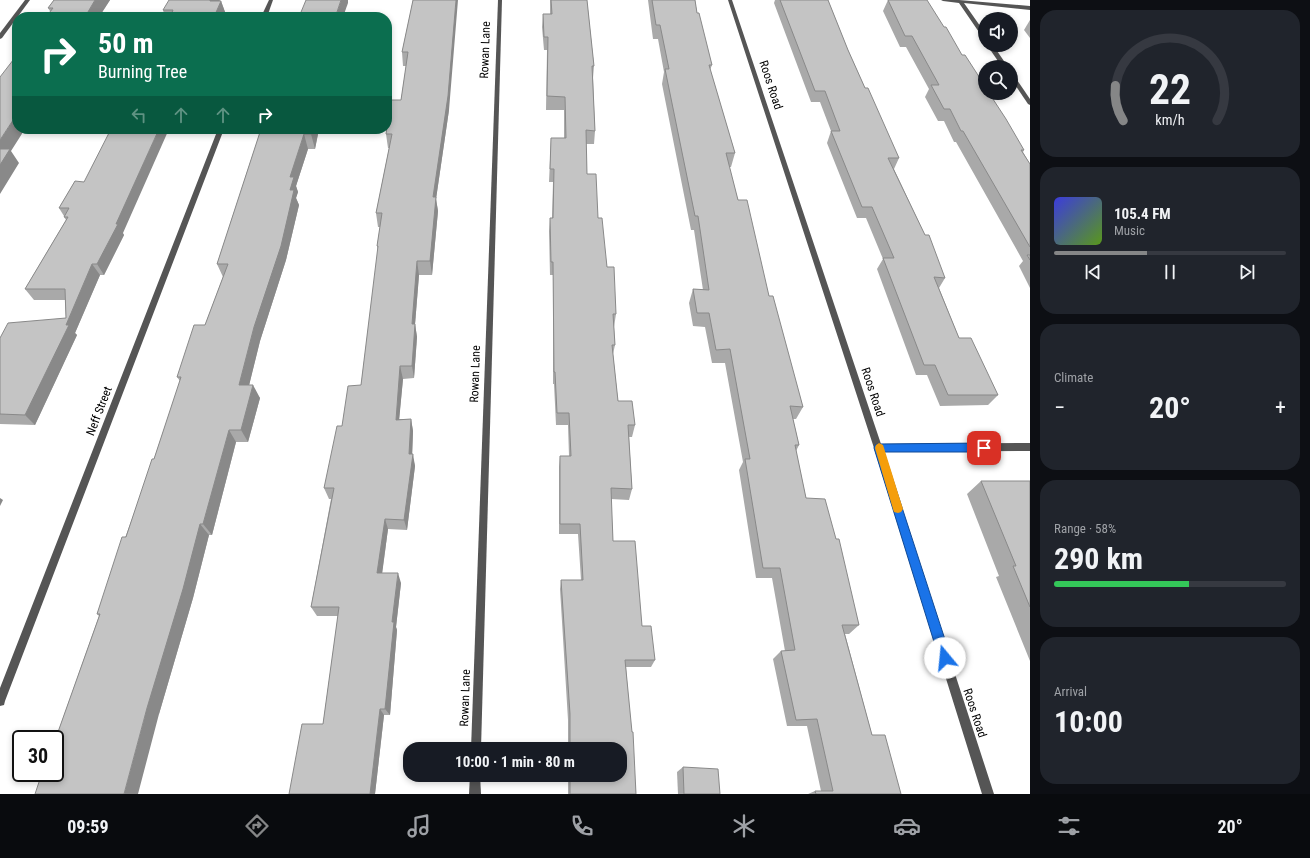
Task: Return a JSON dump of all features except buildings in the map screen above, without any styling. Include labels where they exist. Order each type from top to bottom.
[{"type":"street","points":[[19,12],[28,0]]},
{"type":"street","points":[[266,12],[271,0]]},
{"type":"street","name":"Rowan Lane","points":[[476,742],[500,0]]},
{"type":"street","name":"Roos Road","points":[[730,0],[878,448],[988,794]]},
{"type":"street","points":[[943,0],[1030,8]]},
{"type":"street","points":[[961,2],[978,27]]},
{"type":"street","points":[[0,37],[12,21]]},
{"type":"street","points":[[1018,86],[1030,103]]},
{"type":"street","name":"Neff Street","points":[[0,701],[219,134]]},
{"type":"street","points":[[878,448],[1030,448]]},
{"type":"street","points":[[475,782],[475,794]]},
{"type":"slow traffic","points":[[879,448],[898,509]]},
{"type":"route","points":[[945,658],[878,448],[984,448]]}]
